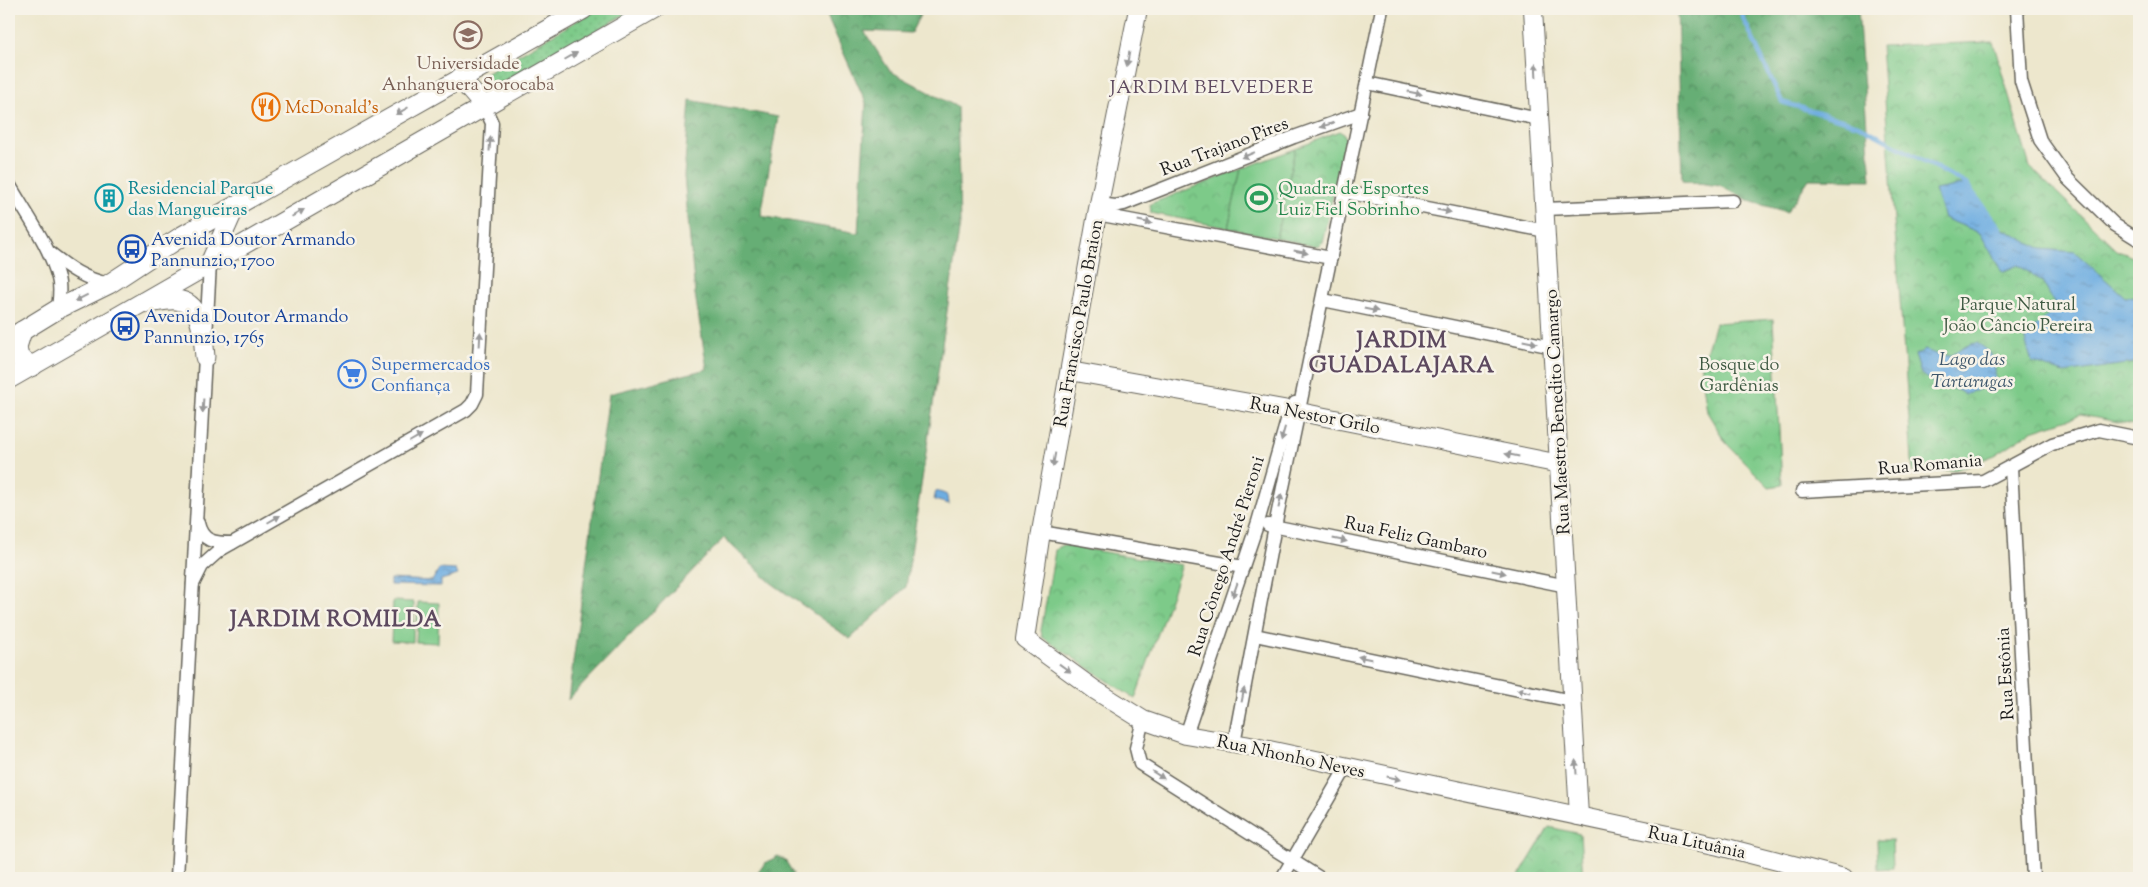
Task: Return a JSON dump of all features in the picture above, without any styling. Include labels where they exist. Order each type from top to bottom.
[{"type":"main road","points":[[33,366],[20,358],[15,335],[58,309],[108,284],[182,236],[584,9]]},
{"type":"main road","points":[[9,379],[654,9]]},
{"type":"main road","points":[[460,78],[484,106]]},
{"type":"main road","points":[[210,262],[234,207]]},
{"type":"main road","points":[[142,303],[175,300],[189,306],[199,318],[205,357]]},
{"type":"street","name":"Rua Cônego André Pieroni","points":[[1186,735],[1295,411],[1304,391],[1382,9]]},
{"type":"street","name":"Rua Maestro Benedito Camargo","points":[[1533,9],[1579,816]]},
{"type":"street","points":[[2017,9],[2021,81],[2040,140],[2068,179],[2115,226],[2139,240]]},
{"type":"street","name":"Rua Francisco Paulo Braion","points":[[1025,639],[1041,532],[1098,209],[1139,10]]},
{"type":"street","points":[[1368,83],[1539,119]]},
{"type":"street","points":[[193,584],[202,566],[215,554],[232,543],[458,415],[472,404],[477,394],[492,124],[484,106]]},
{"type":"street","name":"Rua Trajano Pires","points":[[1098,209],[1124,204],[1294,137],[1361,113]]},
{"type":"street","points":[[9,184],[48,251],[58,279],[60,296],[58,309]]},
{"type":"street","points":[[1345,192],[1546,232]]},
{"type":"street","points":[[1545,208],[1733,201]]},
{"type":"street","points":[[1098,209],[1332,258]]},
{"type":"street","points":[[48,251],[72,271],[91,280],[108,284]]},
{"type":"street","points":[[176,878],[210,262]]},
{"type":"street","points":[[1323,300],[1553,347]]},
{"type":"street","name":"Rua Nestor Grilo","points":[[1070,371],[1295,411],[1560,464]]},
{"type":"street","name":"Rua Cônego André Pieroni","points":[[1234,743],[1295,411]]},
{"type":"street","name":"Rua Romania","points":[[1802,492],[1983,480],[2012,467],[2052,444],[2098,430],[2139,438]]},
{"type":"street","name":"Rua Estônia","points":[[2012,467],[2033,878]]},
{"type":"street","points":[[197,514],[199,528],[207,540],[218,543],[232,543]]},
{"type":"street","name":"Rua Feliz Gambaro","points":[[1258,522],[1567,586]]},
{"type":"street","points":[[1041,532],[1243,567]]},
{"type":"street","points":[[1255,635],[1572,701]]},
{"type":"street","name":"Rua Nhonho Neves","points":[[1025,639],[1095,690],[1144,720],[1186,735],[1234,743],[1579,816]]},
{"type":"street","points":[[1144,720],[1136,748],[1140,764],[1320,878]]},
{"type":"street","points":[[1282,878],[1346,768]]},
{"type":"street","name":"Rua Lituânia","points":[[1579,816],[1755,854],[1844,878]]},
{"type":"green space","points":[[597,9],[635,9],[496,86],[482,85],[480,77]]},
{"type":"green space","points":[[824,9],[923,9],[911,33],[864,31],[890,71],[957,107],[960,224],[906,587],[850,639],[770,582],[724,538],[568,700],[609,394],[707,369],[695,294],[684,176],[690,100],[778,117],[761,216],[858,233],[866,103]]},
{"type":"green space","points":[[1677,9],[1858,9],[1871,180],[1809,179],[1787,212],[1752,202],[1720,186],[1682,181]]},
{"type":"green space","name":"Parque Natural João Câncio Pereira","points":[[1993,42],[2030,167],[2117,250],[2139,260],[2139,426],[2081,415],[2032,431],[1995,455],[1955,470],[1913,473],[1881,46]]},
{"type":"green space","points":[[1339,131],[1344,134],[1346,141],[1322,242],[1319,245],[1313,246],[1276,238],[1295,149]]},
{"type":"green space","name":"Quadra de Esportes Luiz Fiel Sobrinho","points":[[1295,149],[1276,238],[1228,228],[1241,169]]},
{"type":"green space","points":[[1241,169],[1228,228],[1151,213],[1150,204]]},
{"type":"green space","name":"Bosque do Gardênias","points":[[1773,319],[1782,485],[1769,487],[1726,443],[1707,412],[1701,369],[1715,323]]},
{"type":"green space","points":[[1062,545],[1182,565],[1135,699],[1042,637],[1041,630],[1055,550]]},
{"type":"green space","points":[[393,601],[414,602],[413,642],[391,641]]},
{"type":"green space","points":[[418,602],[439,603],[438,643],[416,642]]},
{"type":"green space","points":[[1549,827],[1580,834],[1583,878],[1518,878]]},
{"type":"green space","points":[[1877,840],[1892,840],[1893,868],[1878,869]]},
{"type":"green space","points":[[778,856],[785,860],[793,873],[792,878],[749,878],[757,874],[765,863]]},
{"type":"water","points":[[1966,184],[1999,227],[2042,249],[2075,252],[2125,297],[2139,296],[2139,362],[2064,373],[2032,362],[2024,337],[2057,308],[2042,281],[2018,265],[2002,272],[1980,233],[1944,218],[1935,190]]},
{"type":"water","name":"Lago das Tartarugas","points":[[1977,343],[1984,347],[1994,359],[1995,384],[1965,394],[1946,385],[1932,382],[1921,374],[1915,355],[1925,350],[1948,356]]},
{"type":"water","points":[[936,491],[948,495],[949,504],[934,500]]},
{"type":"water","points":[[439,569],[456,570],[458,575],[441,580],[441,586],[390,585],[390,579],[432,581]]},
{"type":"waterway","points":[[1739,9],[1782,102],[1858,125],[1966,184],[2000,228]]},
{"type":"place","name":"Universidade Anhanguera Sorocaba","points":[[468,35]]},
{"type":"place","name":"McDonald's","points":[[266,107]]},
{"type":"place","name":"Residencial Parque das Mangueiras","points":[[109,198]]},
{"type":"place","name":"Quadra de Esportes Luiz Fiel Sobrinho","points":[[1259,198]]},
{"type":"place","name":"Avenida Doutor Armando Pannunzio, 1700","points":[[132,249]]},
{"type":"place","name":"Avenida Doutor Armando Pannunzio, 1765","points":[[125,326]]},
{"type":"place","name":"Supermercados Confiança","points":[[352,374]]},
{"type":"district","name":"JARDIM BELVEDERE","points":[[1212,86]]},
{"type":"district","name":"JARDIM GUADALAJARA","points":[[1402,352]]},
{"type":"district","name":"JARDIM ROMILDA","points":[[336,618]]}]
